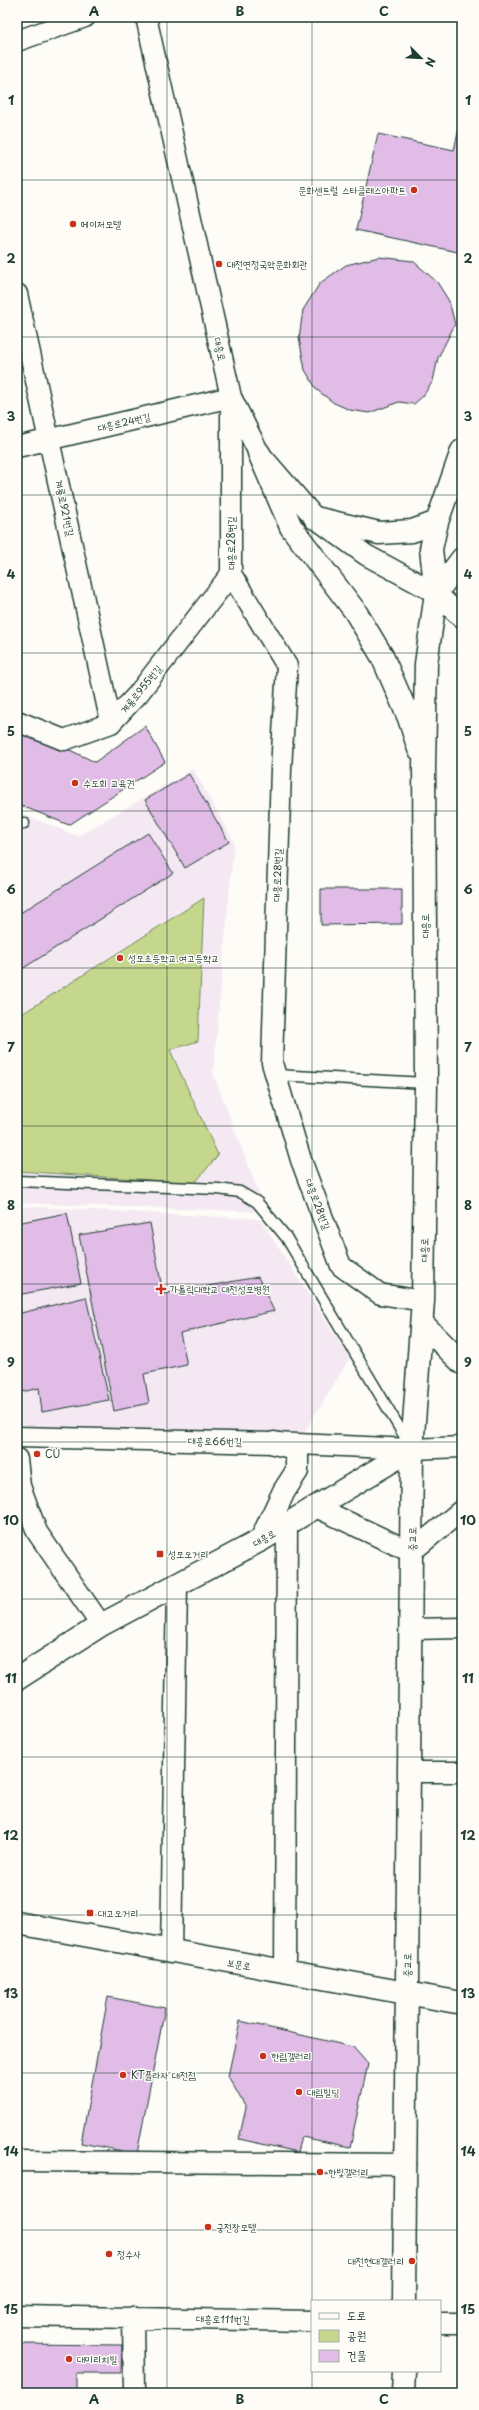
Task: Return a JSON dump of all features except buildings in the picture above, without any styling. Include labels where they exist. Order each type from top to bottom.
[{"type":"main road","points":[[436,593],[431,549],[437,522],[462,451]]},
{"type":"main road","points":[[259,453],[291,527],[355,612],[382,656],[409,718],[424,767]]},
{"type":"main road","points":[[315,518],[379,534],[412,531],[437,522]]},
{"type":"main road","name":"대흥로","points":[[17,1679],[101,1625],[261,1540],[412,1449],[423,1301],[426,1083],[424,767],[426,664],[436,593],[462,559]]},
{"type":"main road","points":[[422,1323],[462,1363]]},
{"type":"main road","points":[[261,1540],[284,1491],[297,1471],[297,1456],[291,1447],[274,1443]]},
{"type":"main road","name":"중교로","points":[[404,2300],[412,1449]]},
{"type":"main road","name":"보문로","points":[[17,1923],[462,2003]]},
{"type":"main road","points":[[403,2393],[404,2372]]},
{"type":"street","points":[[17,41],[85,17]]},
{"type":"street","name":"대흥로","points":[[146,17],[231,397],[259,453],[315,518],[366,555],[436,593]]},
{"type":"street","name":"계룡로921번길","points":[[17,294],[112,723]]},
{"type":"street","name":"대흥로24번길","points":[[17,447],[231,397]]},
{"type":"street","name":"대흥로28번길","points":[[231,397],[231,574],[286,666],[280,777],[272,1063],[301,1160],[341,1266],[380,1294],[423,1301]]},
{"type":"street","name":"계룡로955번길","points":[[17,722],[64,740],[112,723],[138,694],[231,574]]},
{"type":"street","points":[[436,593],[462,618]]},
{"type":"street","name":"대흥로66번길","points":[[17,1437],[274,1443],[412,1449],[462,1447]]},
{"type":"street","points":[[17,1459],[21,1502],[38,1532],[101,1625]]},
{"type":"street","points":[[316,1507],[412,1552],[462,1510]]},
{"type":"street","points":[[285,1972],[287,1525]]},
{"type":"street","points":[[172,1952],[177,1584]]},
{"type":"street","points":[[411,1629],[462,1628]]},
{"type":"street","points":[[409,1772],[462,1772]]},
{"type":"street","points":[[17,2161],[406,2164]]},
{"type":"street","name":"대흥로111번길","points":[[17,2316],[311,2321]]},
{"type":"street","points":[[133,2317],[134,2393]]},
{"type":"street","points":[[441,2323],[462,2323]]},
{"type":"lane","points":[[276,1075],[426,1083]]},
{"type":"lane","points":[[17,1181],[218,1189],[240,1192],[257,1202],[286,1237],[412,1449]]},
{"type":"shaded area","name":"성모초등학교.여고등학교","points":[[193,769],[234,842],[213,1073],[266,1212],[17,1203],[17,812],[78,836]]},
{"type":"shaded area","name":"가톨릭대학교 대전성모병원","points":[[17,1206],[260,1219],[350,1358],[302,1436],[17,1425]]},
{"type":"green space","points":[[204,898],[198,1041],[170,1050],[218,1155],[195,1183],[17,1171],[17,1017]]},
{"type":"place","name":"문화센트럴 스타클래스아파트","points":[[414,190]]},
{"type":"place","name":"메이저모텔","points":[[73,224]]},
{"type":"place","name":"대전연정국악문화회관","points":[[219,264]]},
{"type":"place","name":"수도회 교육권","points":[[75,783]]},
{"type":"place","name":"성모초등학교.여고등학교","points":[[120,958]]},
{"type":"place","name":"가톨릭대학교 대전성모병원","points":[[161,1289]]},
{"type":"place","name":"CU","points":[[37,1454]]},
{"type":"place","name":"성모오거리","points":[[160,1554]]},
{"type":"place","name":"대고오거리","points":[[90,1913]]},
{"type":"place","name":"한림갤러리","points":[[263,2056]]},
{"type":"place","name":"KT플라자 대전점","points":[[123,2075]]},
{"type":"place","name":"대림빌딩","points":[[299,2092]]},
{"type":"place","name":"한빛갤러리","points":[[320,2172]]},
{"type":"place","name":"궁전장모텔","points":[[208,2227]]},
{"type":"place","name":"정수사","points":[[109,2254]]},
{"type":"place","name":"대전현대갤러리","points":[[412,2261]]},
{"type":"place","name":"대미리치빌","points":[[69,2359]]}]
